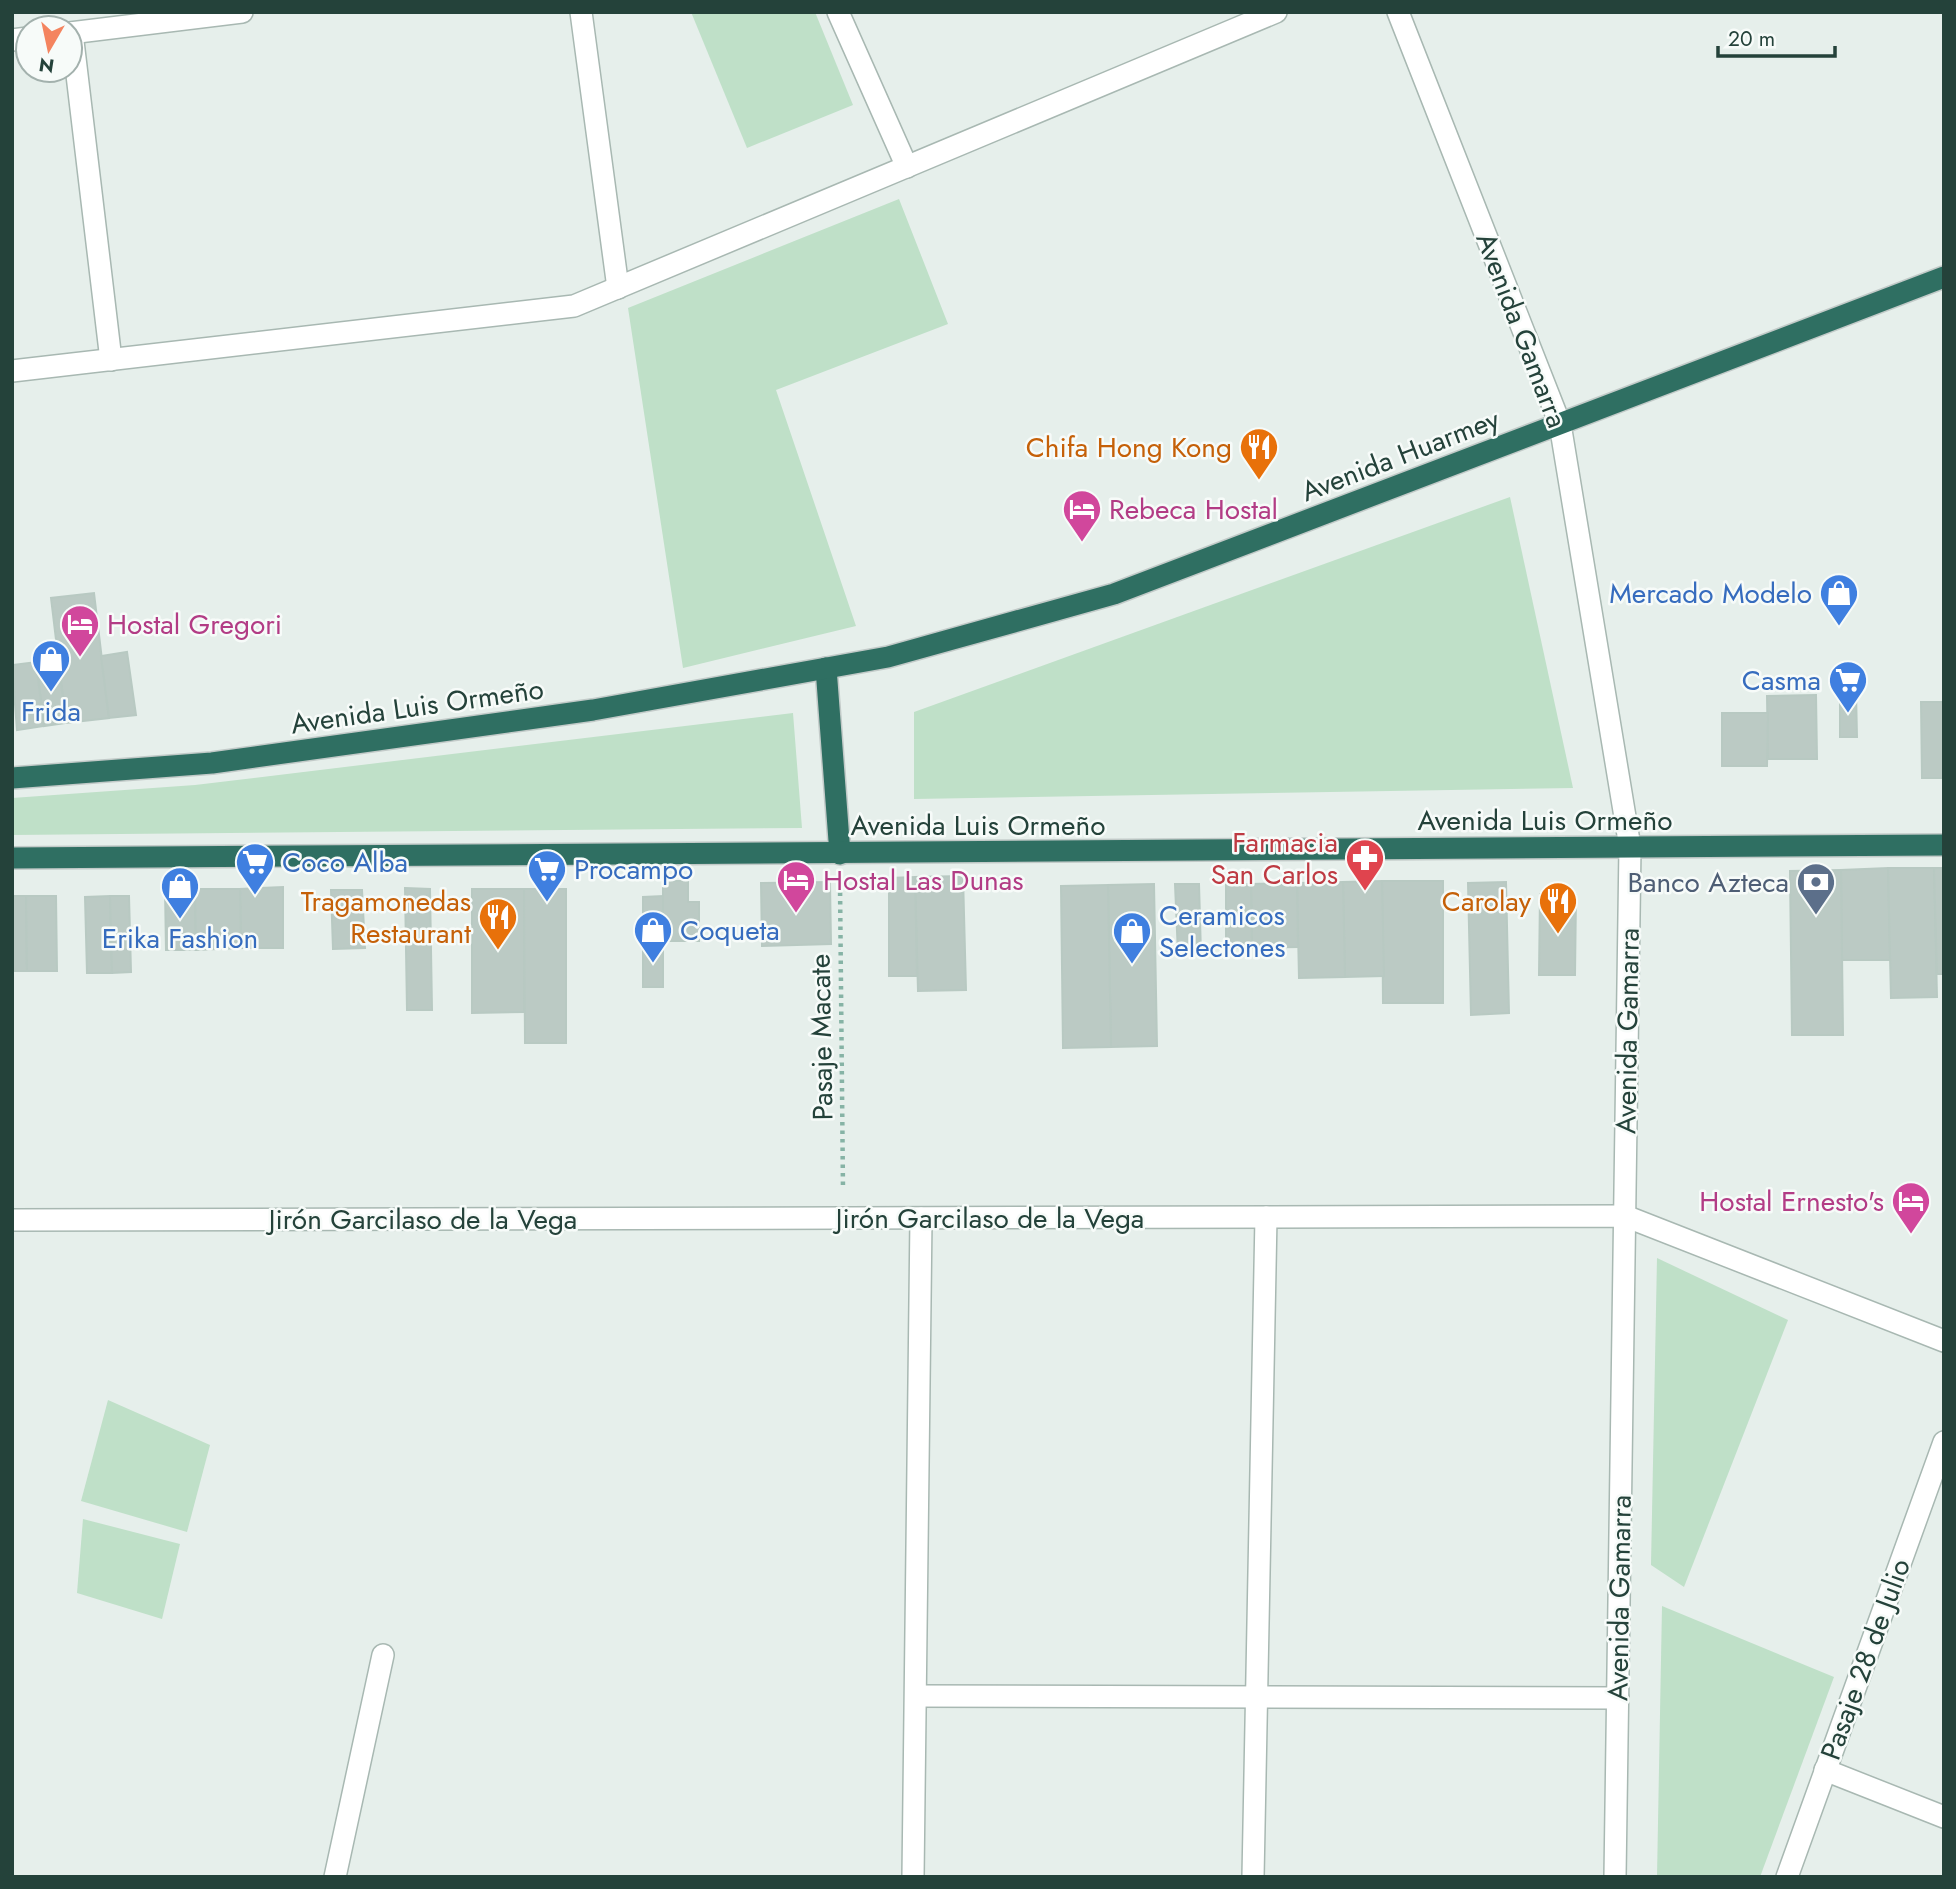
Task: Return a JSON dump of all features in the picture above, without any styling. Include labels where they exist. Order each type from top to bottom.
[{"type":"highway","name":"Avenida Huarmey","points":[[826,668],[888,657],[1114,593],[1944,277]]},
{"type":"highway","name":"Avenida Luis Ormeño","points":[[12,778],[212,763],[593,710],[826,668]]},
{"type":"highway","points":[[826,668],[840,854]]},
{"type":"highway","name":"Avenida Luis Ormeño","points":[[12,858],[1944,845]]},
{"type":"street","points":[[84,31],[242,12]]},
{"type":"street","points":[[581,12],[618,288]]},
{"type":"street","points":[[838,12],[907,167]]},
{"type":"street","points":[[12,371],[574,306],[1276,12]]},
{"type":"street","name":"Avenida Gamarra","points":[[1398,12],[1560,424],[1630,847],[1615,1877]]},
{"type":"street","points":[[77,84],[111,360]]},
{"type":"street","name":"Jirón Garcilaso de la Vega","points":[[12,1220],[1625,1216],[1944,1341]]},
{"type":"street","points":[[1253,1877],[1266,1217]]},
{"type":"street","points":[[914,1877],[921,1218]]},
{"type":"street","name":"Pasaje 28 de Julio","points":[[1787,1877],[1944,1442]]},
{"type":"street","points":[[335,1877],[383,1655]]},
{"type":"street","points":[[916,1696],[1618,1698]]},
{"type":"street","points":[[1825,1770],[1944,1817]]},
{"type":"path","name":"Pasaje Macate","points":[[840,854],[844,1219]]},
{"type":"green space","points":[[691,12],[815,12],[853,105],[747,148]]},
{"type":"green space","points":[[899,199],[948,324],[776,390],[856,626],[683,668],[628,308]]},
{"type":"green space","points":[[1510,497],[1573,788],[914,799],[914,712]]},
{"type":"green space","points":[[793,713],[802,828],[12,835],[12,798],[195,785]]},
{"type":"green space","points":[[1657,1258],[1788,1320],[1684,1587],[1651,1565]]},
{"type":"green space","points":[[108,1400],[210,1445],[187,1532],[81,1501]]},
{"type":"green space","points":[[83,1519],[180,1544],[162,1619],[77,1593]]},
{"type":"green space","points":[[1662,1606],[1834,1677],[1760,1877],[1657,1877]]},
{"type":"building","name":"Hostal Gregori","points":[[94,593],[109,718],[66,723],[51,598]]},
{"type":"building","points":[[127,652],[136,715],[109,718],[101,656]]},
{"type":"building","name":"Frida","points":[[58,659],[66,723],[44,726],[36,662]]},
{"type":"building","points":[[36,662],[44,726],[17,730],[12,665]]},
{"type":"building","name":"Casma","points":[[1840,692],[1856,692],[1857,737],[1840,737]]},
{"type":"building","points":[[1816,695],[1817,759],[1768,759],[1767,696]]},
{"type":"building","points":[[1921,702],[1944,702],[1944,778],[1922,778]]},
{"type":"building","points":[[1722,713],[1768,713],[1767,766],[1722,766]]},
{"type":"building","points":[[1888,868],[1890,960],[1842,960],[1841,870]]},
{"type":"building","points":[[1888,868],[1934,868],[1937,997],[1891,998]]},
{"type":"building","points":[[1934,868],[1944,868],[1944,974],[1937,974]]},
{"type":"building","name":"Banco Azteca","points":[[1841,870],[1843,1035],[1792,1035],[1790,871]]},
{"type":"building","points":[[963,876],[966,990],[918,991],[915,877]]},
{"type":"building","points":[[915,877],[917,976],[889,976],[889,878]]},
{"type":"building","points":[[663,881],[688,881],[688,902],[699,902],[699,941],[663,941]]},
{"type":"building","points":[[1382,881],[1443,881],[1443,1003],[1383,1003]]},
{"type":"building","points":[[1382,881],[1384,976],[1345,977],[1343,882]]},
{"type":"building","name":"Hostal Las Dunas","points":[[830,882],[831,944],[762,946],[761,883]]},
{"type":"building","points":[[1343,882],[1345,977],[1299,978],[1297,883]]},
{"type":"building","points":[[1506,882],[1509,1013],[1471,1015],[1468,883]]},
{"type":"building","points":[[1297,883],[1298,947],[1252,948],[1251,884]]},
{"type":"building","name":"Ceramicos Selectones","points":[[1154,884],[1157,1046],[1111,1047],[1108,885]]},
{"type":"building","points":[[1175,884],[1199,884],[1201,954],[1178,954]]},
{"type":"building","points":[[1226,884],[1251,884],[1252,948],[1226,948]]},
{"type":"building","points":[[1108,885],[1111,1047],[1063,1048],[1061,886]]},
{"type":"building","points":[[283,887],[283,948],[241,948],[240,889]]},
{"type":"building","points":[[405,888],[430,889],[432,1010],[407,1010]]},
{"type":"building","name":"Erika Fashion","points":[[165,889],[195,889],[196,950],[166,950]]},
{"type":"building","points":[[195,889],[240,889],[241,948],[196,950]]},
{"type":"building","name":"Tragamonedas Restaurant","points":[[472,889],[524,889],[524,1012],[472,1013]]},
{"type":"building","points":[[524,889],[566,889],[566,1043],[525,1043]]},
{"type":"building","points":[[331,890],[362,890],[365,948],[333,949]]},
{"type":"building","name":"Carolay","points":[[1540,894],[1576,895],[1575,975],[1539,975]]},
{"type":"building","points":[[12,896],[26,896],[27,971],[12,971]]},
{"type":"building","points":[[26,896],[56,896],[57,971],[27,971]]},
{"type":"building","points":[[110,896],[112,973],[87,973],[85,897]]},
{"type":"building","points":[[110,896],[129,896],[131,972],[112,973]]},
{"type":"building","name":"Coqueta","points":[[663,896],[663,987],[643,987],[643,897]]},
{"type":"place","name":"Chifa Hong Kong","points":[[1259,481]]},
{"type":"place","name":"Rebeca Hostal","points":[[1082,543]]},
{"type":"place","name":"Mercado Modelo","points":[[1839,627]]},
{"type":"place","name":"Hostal Gregori","points":[[80,658]]},
{"type":"place","name":"Frida","points":[[51,693]]},
{"type":"place","name":"Casma","points":[[1848,714]]},
{"type":"place","name":"Farmacia San Carlos","points":[[1365,892]]},
{"type":"place","name":"Coco Alba","points":[[255,896]]},
{"type":"place","name":"Procampo","points":[[547,903]]},
{"type":"place","name":"Hostal Las Dunas","points":[[796,914]]},
{"type":"place","name":"Banco Azteca","points":[[1816,916]]},
{"type":"place","name":"Erika Fashion","points":[[180,920]]},
{"type":"place","name":"Carolay","points":[[1558,935]]},
{"type":"place","name":"Tragamonedas Restaurant","points":[[498,951]]},
{"type":"place","name":"Coqueta","points":[[653,964]]},
{"type":"place","name":"Ceramicos Selectones","points":[[1132,965]]},
{"type":"place","name":"Hostal Ernesto's","points":[[1911,1235]]}]
